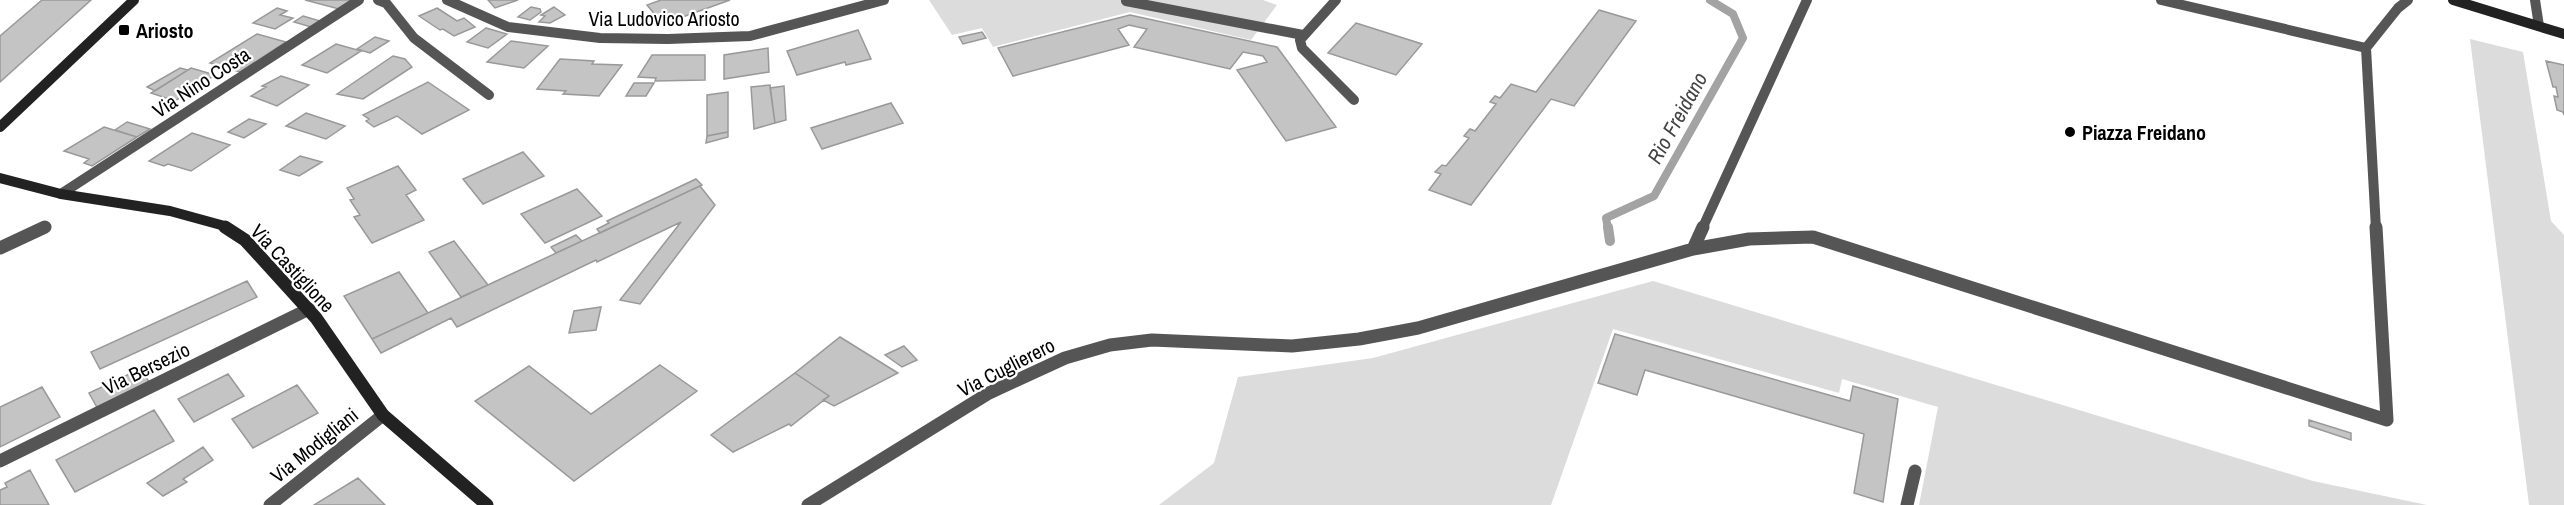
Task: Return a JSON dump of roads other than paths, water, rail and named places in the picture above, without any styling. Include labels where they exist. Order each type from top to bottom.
[{"type":"main road","points":[[0,127],[134,0]]},
{"type":"main road","points":[[2453,0],[2564,34]]},
{"type":"main road","name":"Via Castiglione","points":[[0,178],[61,194],[170,211],[221,225],[245,240],[309,309],[383,415],[487,505]]},
{"type":"street","name":"Via Nino Costa","points":[[61,194],[360,0]]},
{"type":"street","points":[[378,0],[386,3],[414,38],[489,95]]},
{"type":"street","name":"Via Ludovico Ariosto","points":[[447,0],[508,27],[600,38],[668,39],[750,36],[884,0]]},
{"type":"street","points":[[1336,0],[1300,40],[1302,48],[1354,100]]},
{"type":"street","points":[[1693,249],[1807,0]]},
{"type":"street","points":[[2161,0],[2366,48],[2398,8],[2408,0]]},
{"type":"street","points":[[2535,0],[2539,26]]},
{"type":"street","points":[[1126,1],[1303,35]]},
{"type":"street","name":"Via Cuglierero","points":[[808,505],[989,393],[1065,358],[1110,345],[1152,340],[1245,346],[1292,346],[1359,339],[1418,328],[1693,249],[1749,239],[1813,237],[2387,420],[2366,48]]},
{"type":"street","points":[[0,248],[46,227]]},
{"type":"street","name":"Via Bersezio","points":[[0,461],[309,309]]},
{"type":"street","name":"Via Modigliani","points":[[270,505],[383,415]]},
{"type":"street","points":[[1907,505],[1915,471]]},
{"type":"waterway","name":"Rio Freidano","points":[[1608,229],[1606,218],[1654,196],[1743,38],[1733,14],[1710,0]]},
{"type":"waterway","name":"Rio Freidano","points":[[1608,227],[1610,241]]},
{"type":"place","name":"Ariosto","points":[[124,30]]},
{"type":"place","name":"Piazza Freidano","points":[[2070,132]]}]
